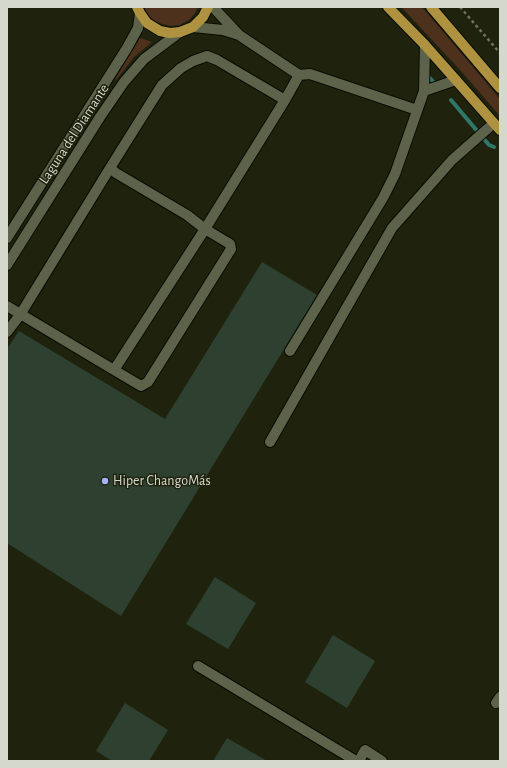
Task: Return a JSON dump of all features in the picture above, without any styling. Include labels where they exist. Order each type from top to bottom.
[{"type":"main road","points":[[138,10],[147,23],[153,28],[170,33],[180,32],[193,27],[203,17],[208,7]]},
{"type":"main road","points":[[388,7],[425,45],[497,126]]},
{"type":"main road","points":[[431,7],[500,88]]},
{"type":"street","points":[[213,7],[239,35],[299,75],[310,74],[417,110]]},
{"type":"street","name":"Laguna del Diamante","points":[[7,238],[11,222],[127,48],[138,28],[138,10]]},
{"type":"street","points":[[193,27],[223,30],[239,35]]},
{"type":"street","name":"Laguna del Diamante","points":[[7,265],[100,117],[124,82],[144,59],[180,32]]},
{"type":"street","points":[[290,351],[383,198],[395,174],[424,91],[425,45]]},
{"type":"street","points":[[7,332],[20,315],[162,85],[181,68],[193,61],[207,56],[217,60],[285,100]]},
{"type":"street","points":[[114,370],[205,229],[299,75]]},
{"type":"street","points":[[424,91],[456,80]]},
{"type":"street","points":[[270,442],[392,228],[452,160],[497,126]]},
{"type":"street","points":[[7,306],[141,386],[148,382],[232,249],[230,244],[205,229],[187,215],[110,168]]},
{"type":"street","points":[[11,222],[28,231]]},
{"type":"street","points":[[198,666],[358,761],[365,750],[382,761]]},
{"type":"path","points":[[460,7],[500,53]]},
{"type":"shaded area","points":[[144,7],[198,7],[189,20],[180,25],[171,26],[153,20],[146,12]]},
{"type":"shaded area","points":[[401,7],[422,7],[500,99],[500,116],[461,71]]},
{"type":"shaded area","points":[[140,38],[152,42],[134,57],[116,80],[115,79]]},
{"type":"building","name":"Hiper ChangoMás","points":[[262,262],[317,295],[121,616],[7,543],[7,349],[19,331],[165,419]]},
{"type":"building","points":[[215,577],[256,603],[228,649],[186,624]]},
{"type":"building","points":[[333,635],[375,661],[347,708],[305,682]]},
{"type":"building","points":[[125,703],[168,730],[149,761],[112,761],[96,751]]},
{"type":"building","points":[[227,738],[267,761],[213,761]]},
{"type":"waterway","points":[[428,76],[436,85]]},
{"type":"waterway","points":[[451,100],[489,145],[494,147]]},
{"type":"place","name":"Hiper ChangoMás","points":[[105,481]]}]
